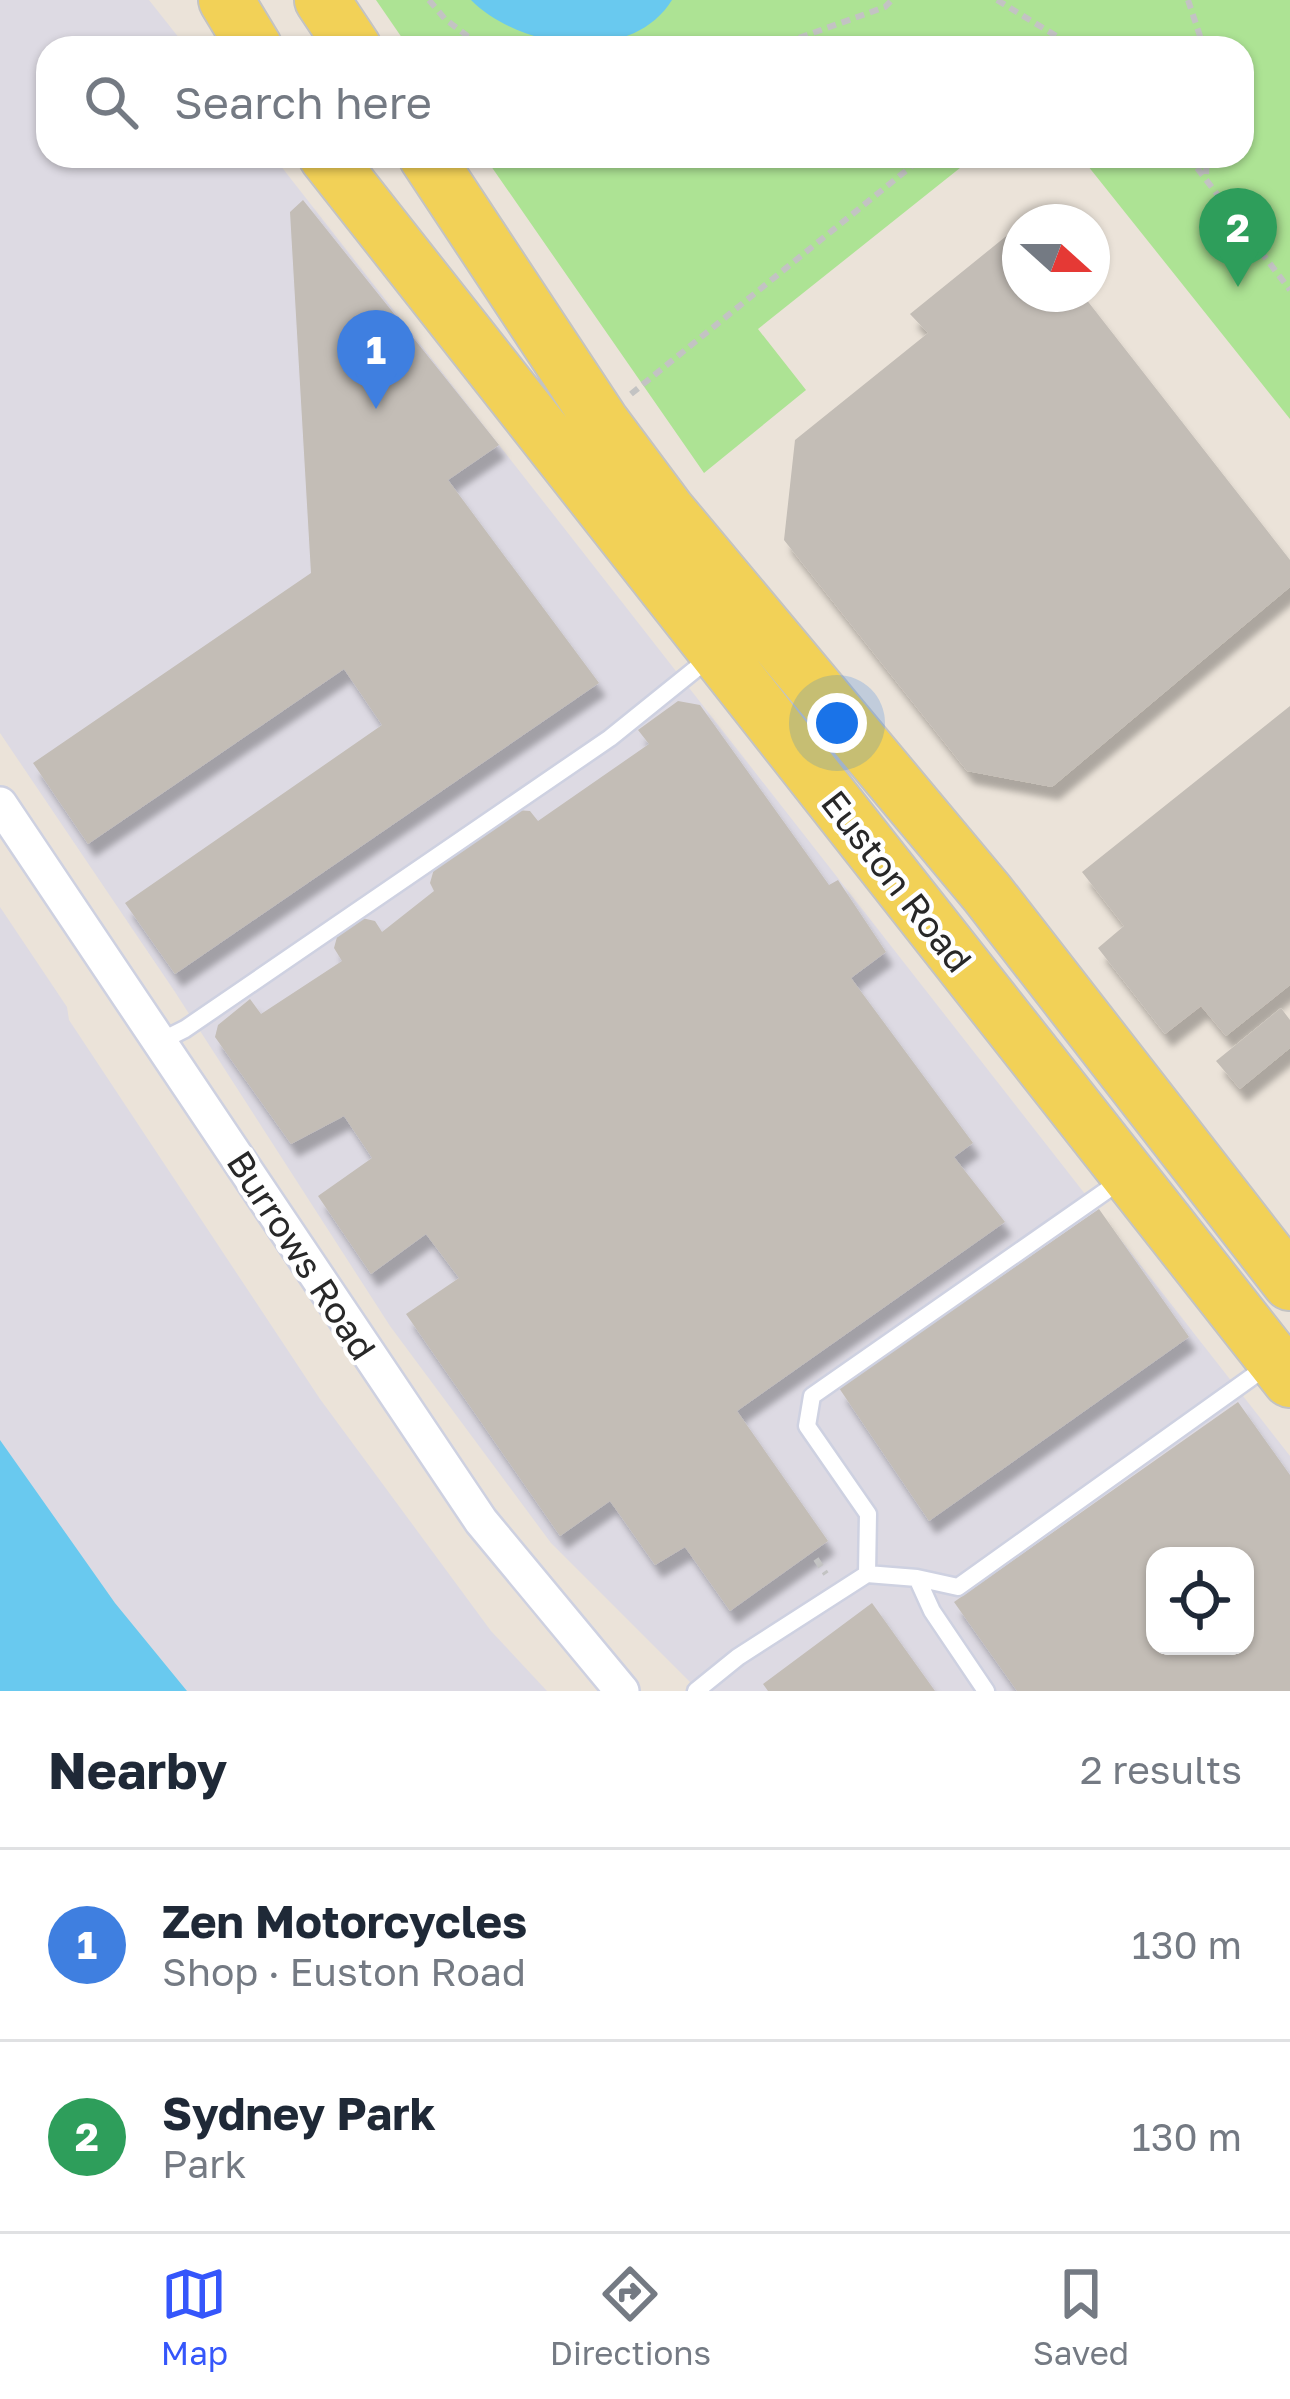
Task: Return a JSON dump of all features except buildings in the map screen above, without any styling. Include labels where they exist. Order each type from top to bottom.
[{"type":"main road","points":[[226,0],[248,36]]},
{"type":"main road","points":[[322,0],[346,36]]},
{"type":"main road","name":"Euston Road","points":[[336,168],[1282,1370]]},
{"type":"main road","name":"Euston Road","points":[[434,168],[668,512],[987,893],[1290,1282]]},
{"type":"street","name":"Burrows Road","points":[[0,804],[482,1521],[622,1691]]},
{"type":"lane","points":[[161,1041],[610,738],[718,650]]},
{"type":"lane","points":[[867,1574],[868,1514],[807,1426],[812,1396],[1128,1175]]},
{"type":"lane","points":[[696,1691],[739,1657],[867,1574],[958,1587],[1282,1370]]},
{"type":"lane","points":[[917,1578],[932,1611],[986,1691]]},
{"type":"path","points":[[429,0],[467,36]]},
{"type":"path","points":[[804,36],[885,7],[892,0]]},
{"type":"path","points":[[997,0],[1056,36]]},
{"type":"path","points":[[1188,0],[1200,36]]},
{"type":"path","points":[[632,394],[910,168]]},
{"type":"path","points":[[1198,168],[1290,290]]},
{"type":"path","points":[[1206,168],[1206,178]]},
{"type":"shaded area","points":[[0,0],[149,0],[178,36],[36,36],[36,168],[282,168],[1290,1456],[1290,1691],[699,1691],[551,1543],[390,1326],[175,992],[0,733]]},
{"type":"shaded area","points":[[0,907],[67,1007],[69,1020],[320,1399],[491,1631],[547,1691],[187,1691],[115,1603],[24,1476],[0,1440]]},
{"type":"green space","points":[[376,0],[1290,0],[1290,419],[1090,168],[1254,168],[1254,36],[401,36]]},
{"type":"green space","points":[[492,168],[960,168],[758,329],[806,390],[704,473]]},
{"type":"water","points":[[471,0],[672,0],[654,21],[626,36],[536,36],[492,17]]},
{"type":"water","points":[[0,1440],[115,1603],[187,1691],[0,1691]]},
{"type":"place","name":"Sydney Park","points":[[1238,287]]},
{"type":"place","name":"Zen Motorcycles","points":[[376,409]]}]
